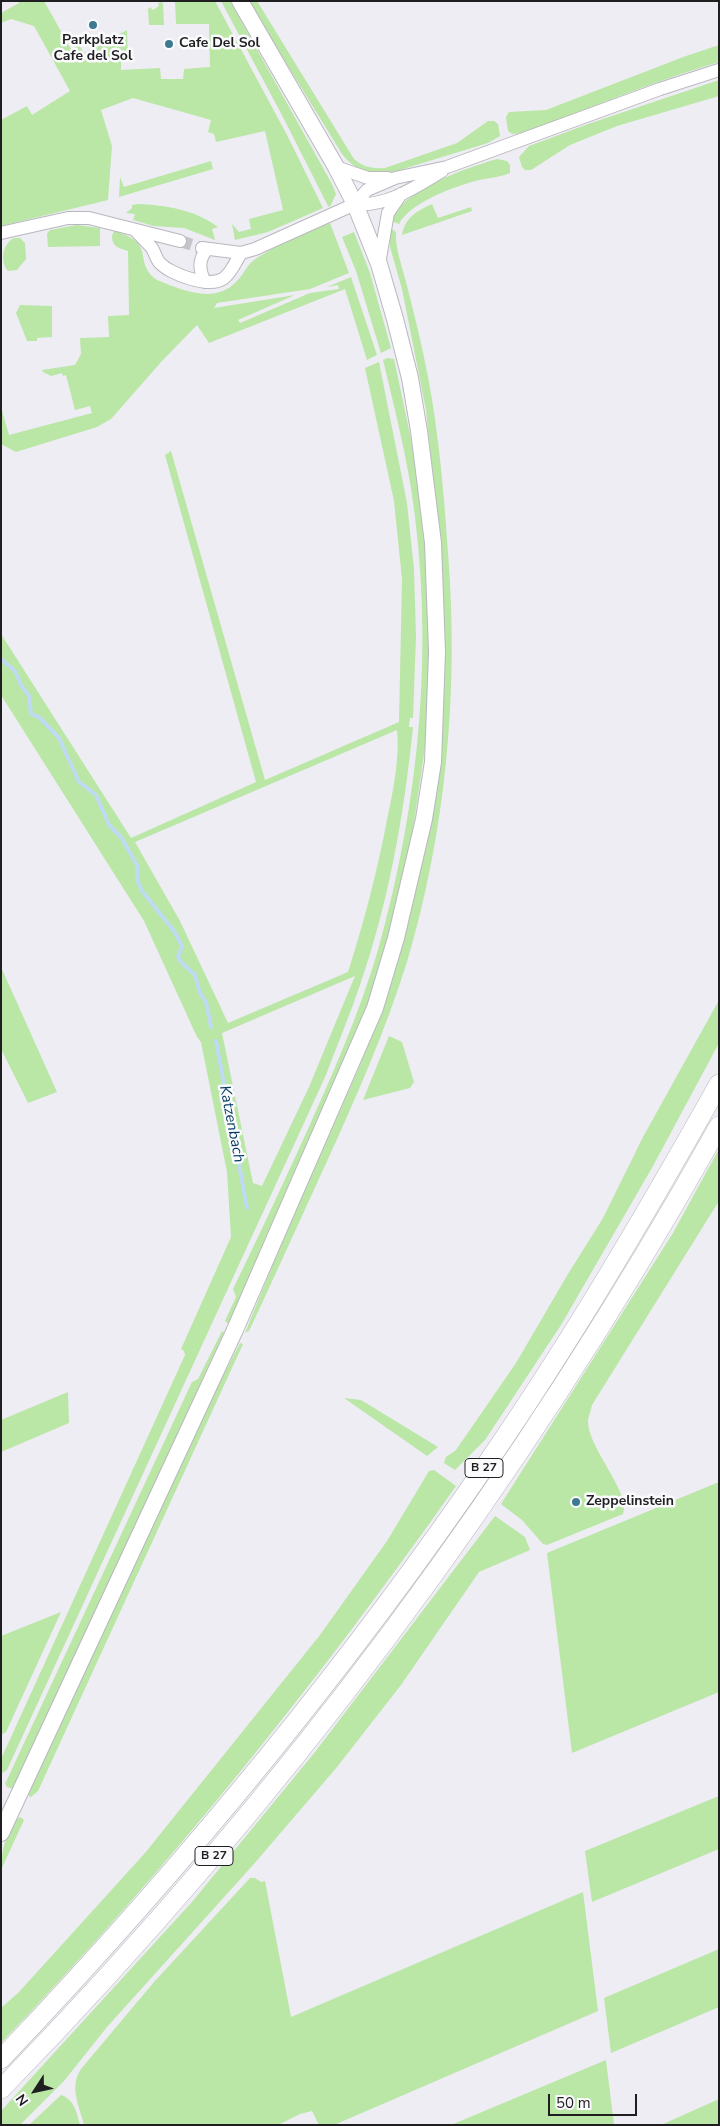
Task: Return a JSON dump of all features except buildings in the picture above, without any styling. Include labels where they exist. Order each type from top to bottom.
[{"type":"highway","name":"B 27","points":[[1,2058],[124,1927],[235,1798],[319,1694],[406,1577],[490,1459],[550,1367],[636,1228],[719,1084]]},
{"type":"highway","name":"B 27","points":[[1,2088],[97,1988],[217,1852],[314,1734],[387,1639],[477,1515],[546,1411],[657,1234],[719,1126]]},
{"type":"main road","points":[[1,1833],[242,1314],[375,1008],[396,938],[424,819],[433,762],[436,707],[437,613],[430,517],[419,430],[403,349],[379,264],[355,204],[336,167],[240,1]]},
{"type":"street","points":[[205,282],[200,266],[204,248],[241,252],[275,240],[355,204],[376,204],[401,194],[447,168],[653,92],[719,70]]},
{"type":"street","points":[[336,167],[368,178],[395,178],[447,168]]},
{"type":"street","points":[[355,204],[367,190],[395,178]]},
{"type":"street","points":[[379,264],[388,213],[401,194]]},
{"type":"street","points":[[1,233],[78,217],[99,219],[136,231],[180,241]]},
{"type":"street","points":[[136,231],[152,248],[159,262],[168,270],[186,278],[205,282],[215,282],[223,279],[233,268],[241,252]]},
{"type":"green space","points":[[18,1],[44,1],[71,49],[79,45],[84,53],[127,30],[128,58],[121,58],[121,70],[160,68],[161,79],[183,79],[184,69],[210,67],[209,24],[176,24],[175,1],[215,1],[287,135],[323,208],[268,232],[235,240],[232,224],[239,232],[251,229],[249,219],[283,210],[265,131],[216,142],[214,134],[208,132],[211,120],[133,98],[101,110],[112,146],[108,200],[1,226],[1,120],[27,106],[32,115],[70,91],[34,26],[11,19],[1,23],[1,13],[19,3]]},
{"type":"green space","points":[[221,1],[230,1],[332,184],[336,194],[330,207],[328,206]]},
{"type":"green space","points":[[248,1],[257,1],[354,159],[361,164],[372,168],[385,168],[457,143],[488,121],[494,121],[498,124],[500,136],[488,143],[390,173],[375,174],[357,168],[342,154]]},
{"type":"green space","points":[[162,2],[164,25],[149,25],[148,9],[150,7],[153,10],[159,6],[158,3]]},
{"type":"green space","points":[[719,45],[719,62],[632,91],[530,132],[512,134],[508,131],[506,117],[509,112],[546,110]]},
{"type":"green space","points":[[719,80],[719,96],[617,126],[570,145],[531,170],[525,170],[522,167],[519,157],[529,146]]},
{"type":"green space","points":[[497,159],[507,161],[510,165],[510,173],[463,185],[442,193],[412,210],[399,224],[391,221],[397,210],[421,190],[453,174]]},
{"type":"green space","points":[[211,161],[213,169],[119,197],[120,177],[124,187]]},
{"type":"green space","points":[[432,204],[438,218],[471,207],[472,211],[402,235],[412,215]]},
{"type":"green space","points":[[132,205],[169,207],[200,216],[218,227],[212,229],[215,240],[184,228],[154,226],[133,220],[135,214],[126,213],[132,208]]},
{"type":"green space","points":[[330,223],[349,273],[310,289],[217,303],[214,308],[295,295],[238,320],[240,323],[310,293],[339,289],[338,285],[327,287],[351,277],[377,355],[367,360],[345,289],[209,343],[197,325],[162,361],[111,419],[97,427],[16,452],[1,444],[1,407],[9,435],[92,413],[90,406],[75,410],[66,375],[63,376],[62,373],[51,376],[42,370],[75,365],[81,354],[80,338],[109,337],[108,316],[129,315],[128,251],[119,248],[113,243],[112,236],[114,231],[136,241],[141,247],[146,266],[157,280],[187,291],[209,294],[228,288],[240,278],[255,259],[268,251]]},
{"type":"green space","points":[[77,225],[100,228],[100,246],[48,247],[47,234],[50,230]]},
{"type":"green space","points":[[389,227],[396,232],[398,251],[426,365],[443,487],[451,605],[452,656],[446,760],[440,811],[420,912],[407,962],[390,1012],[328,1159],[249,1331],[245,1333],[284,1237],[360,1065],[387,992],[410,914],[426,841],[442,716],[445,674],[441,555],[426,410],[402,289],[390,247]]},
{"type":"green space","points":[[354,232],[370,273],[391,348],[381,353],[356,271],[342,237]]},
{"type":"green space","points":[[14,238],[20,238],[25,243],[26,259],[17,270],[8,271],[3,258],[7,244]]},
{"type":"green space","points":[[20,305],[52,306],[52,337],[37,338],[37,341],[27,341],[16,313]]},
{"type":"green space","points":[[387,358],[394,359],[411,439],[428,565],[430,615],[427,734],[407,870],[375,985],[353,1047],[229,1324],[225,1321],[236,1297],[233,1289],[313,1117],[344,1046],[362,998],[378,950],[404,836],[413,779],[419,720],[422,604],[411,488],[383,360]]},
{"type":"green space","points":[[379,362],[407,503],[414,569],[416,636],[413,718],[410,718],[409,727],[413,727],[405,793],[394,858],[379,922],[356,996],[326,1075],[7,1770],[2,1773],[1,1759],[185,1355],[181,1349],[231,1237],[227,1172],[201,1042],[144,921],[1,695],[1,634],[131,838],[256,782],[165,455],[171,451],[265,780],[399,722],[402,579],[394,501],[365,368]],"holes":[[[397,730],[398,752],[392,798],[370,897],[348,972],[228,1023],[180,921],[135,842]],[[355,976],[309,1087],[262,1186],[253,1183],[222,1033]]]},
{"type":"green space","points":[[1,967],[57,1092],[28,1103],[1,1049]]},
{"type":"green space","points":[[719,1000],[719,1043],[653,1166],[561,1325],[485,1440],[455,1470],[444,1463],[446,1457],[456,1450],[516,1363],[603,1218],[643,1137]]},
{"type":"green space","points":[[389,1036],[402,1042],[414,1082],[410,1088],[363,1100]]},
{"type":"green space","points":[[719,1149],[719,1201],[592,1405],[589,1416],[588,1420],[594,1444],[621,1494],[624,1505],[623,1514],[547,1545],[543,1544],[522,1520],[501,1504],[673,1233]]},
{"type":"green space","points":[[222,1331],[224,1332],[14,1789],[7,1787],[5,1784],[192,1382],[198,1379]]},
{"type":"green space","points":[[240,1343],[243,1344],[38,1791],[31,1797],[28,1791],[215,1392]]},
{"type":"green space","points":[[68,1392],[69,1423],[1,1452],[1,1420]]},
{"type":"green space","points":[[344,1398],[361,1400],[438,1447],[427,1456]]},
{"type":"green space","points":[[434,1470],[456,1486],[350,1631],[295,1703],[182,1842],[123,1911],[1,2043],[1,2008],[19,1992],[145,1853],[320,1635],[387,1541],[429,1471]]},
{"type":"green space","points":[[719,1482],[719,1692],[572,1753],[547,1553]]},
{"type":"green space","points":[[495,1516],[525,1537],[530,1550],[479,1572],[401,1685],[337,1767],[253,1865],[107,2027],[64,2081],[20,2125],[1,2125],[1,2111],[192,1902],[315,1752]]},
{"type":"green space","points":[[61,1612],[6,1732],[1,1735],[1,1636]]},
{"type":"green space","points":[[719,1796],[719,1849],[592,1902],[585,1851]]},
{"type":"green space","points":[[20,1817],[24,1820],[1,1870],[3,1849],[8,1834]]},
{"type":"green space","points":[[250,1878],[255,1878],[261,1882],[265,1881],[291,2017],[583,1892],[598,2011],[334,2125],[319,2125],[312,2111],[300,2114],[278,2125],[84,2125],[75,2089],[77,2076],[81,2069],[154,1982]]},
{"type":"green space","points":[[719,1949],[719,2007],[611,2053],[604,1998]]},
{"type":"green space","points":[[606,2060],[614,2125],[451,2125]]},
{"type":"green space","points":[[61,2095],[72,2103],[80,2125],[29,2125]]},
{"type":"green space","points":[[719,2099],[719,2125],[661,2125]]},
{"type":"waterway","name":"Katzenbach","points":[[1,659],[15,671],[21,685],[29,696],[31,714],[39,717],[59,738],[79,782],[96,795],[109,825],[121,837],[137,865],[137,879],[142,891],[174,931],[182,946],[178,957],[195,975],[200,993],[206,1002],[211,1027]]},
{"type":"waterway","name":"Katzenbach","points":[[216,1041],[247,1208]]},
{"type":"tunnel","points":[[180,241],[202,248]]},
{"type":"place","name":"Parkplatz Cafe del Sol","points":[[93,25]]},
{"type":"place","name":"Cafe Del Sol","points":[[169,44]]},
{"type":"place","name":"Zeppelinstein","points":[[576,1502]]}]
